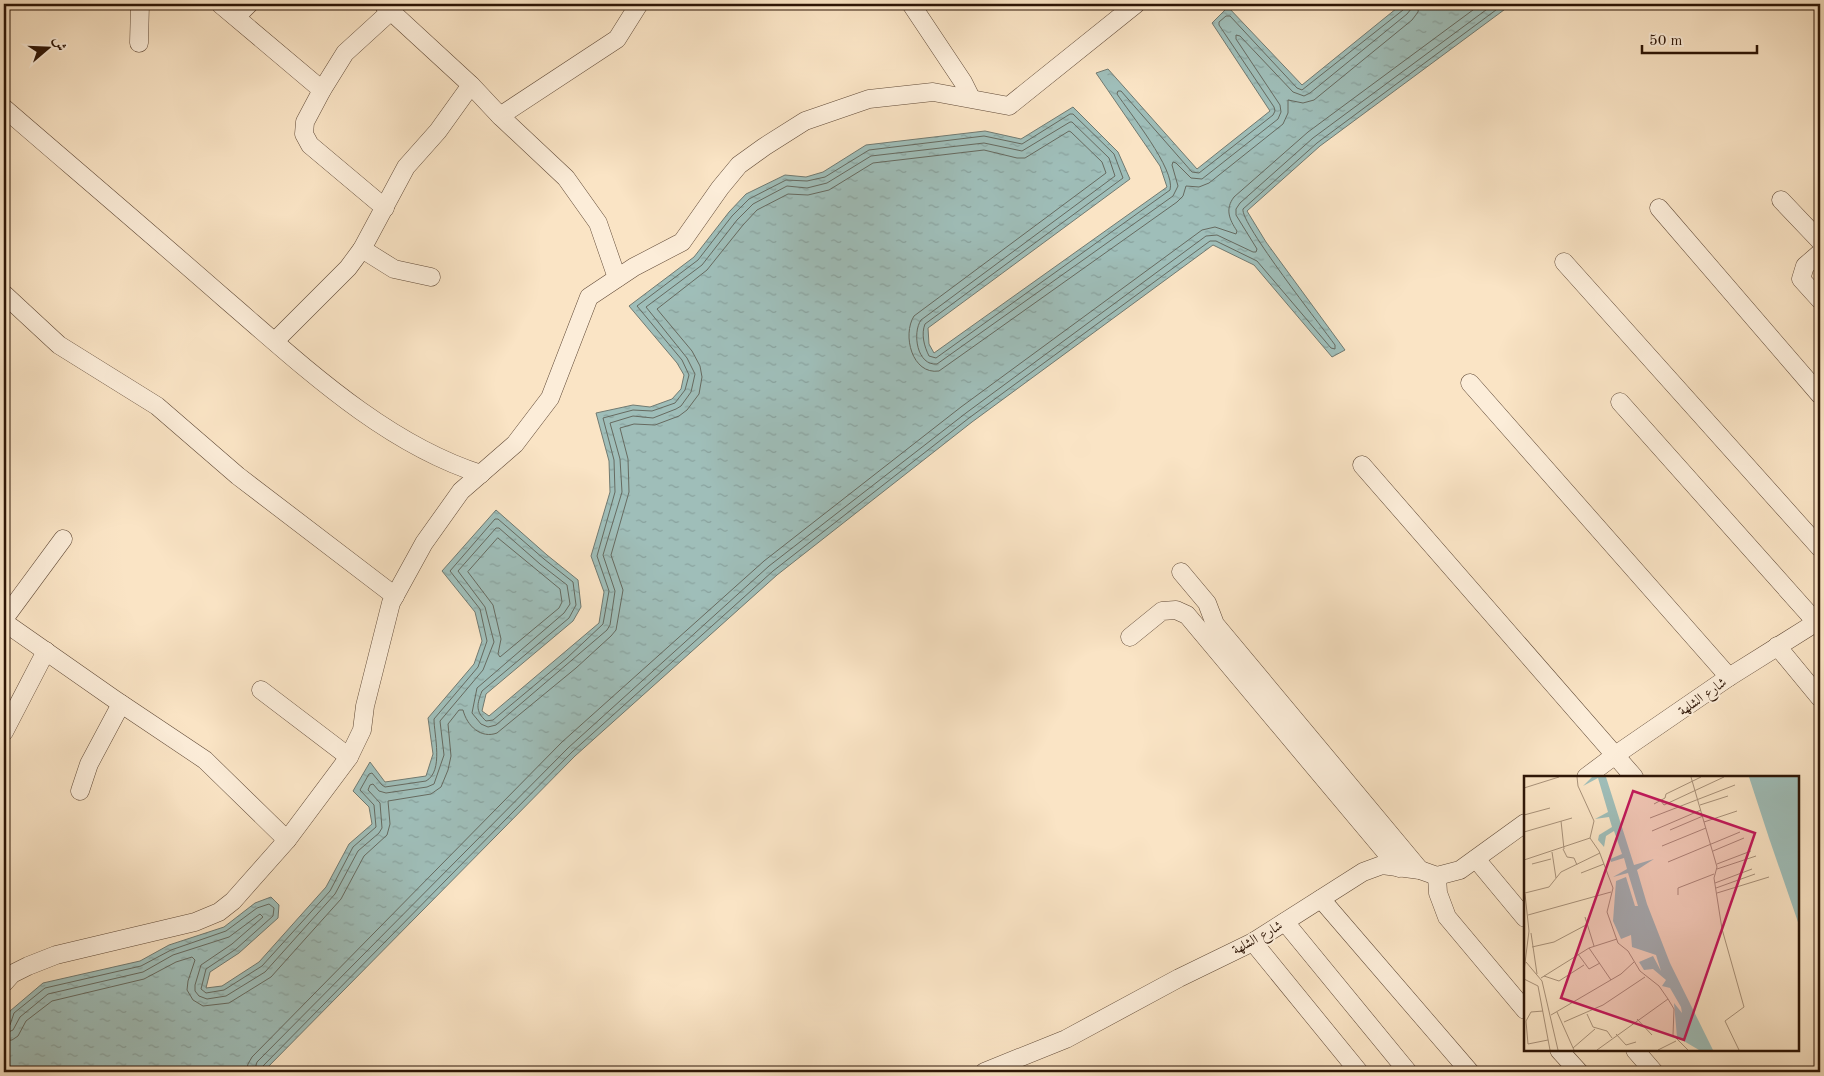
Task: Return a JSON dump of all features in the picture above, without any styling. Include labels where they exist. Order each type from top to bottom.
[{"type":"street","points":[[140,4],[140,43]]},
{"type":"street","points":[[220,4],[322,90]]},
{"type":"street","points":[[236,17],[249,4]]},
{"type":"street","points":[[500,116],[617,39],[638,4]]},
{"type":"street","points":[[911,4],[963,82],[971,98]]},
{"type":"street","points":[[4,983],[12,974],[56,955],[195,922],[219,912],[233,901],[287,840],[349,757],[362,730],[365,706],[391,603],[424,543],[444,512],[461,491],[516,444],[550,398],[589,298],[634,267],[682,242],[720,188],[739,165],[805,121],[868,99],[933,92],[1009,106],[1136,4]]},
{"type":"street","points":[[385,208],[310,145],[304,134],[305,122],[345,53],[387,8],[471,85],[500,116],[566,178],[598,222],[617,278]]},
{"type":"street","points":[[275,341],[348,268],[362,249],[406,166],[438,131],[471,85]]},
{"type":"street","points":[[4,108],[353,406],[428,453],[464,469],[481,474]]},
{"type":"street","points":[[1781,200],[1820,241]]},
{"type":"street","points":[[1659,208],[1820,395]]},
{"type":"street","points":[[362,249],[394,269],[430,277]]},
{"type":"street","points":[[1820,253],[1805,266],[1801,279],[1820,300]]},
{"type":"street","points":[[1564,262],[1820,548]]},
{"type":"street","points":[[4,294],[59,345],[157,406],[238,476],[395,596]]},
{"type":"street","points":[[1470,383],[1729,677]]},
{"type":"street","points":[[1620,402],[1818,621]]},
{"type":"street","points":[[1362,465],[1633,776]]},
{"type":"street","points":[[63,539],[4,621],[121,704],[206,760],[287,840]]},
{"type":"street","points":[[1182,572],[1206,603],[1215,624],[1420,870]]},
{"type":"street","points":[[1130,637],[1162,611],[1176,610],[1187,615],[1399,868]]},
{"type":"street","name":"شارع الشلهة","points":[[1587,776],[1729,677],[1818,621]]},
{"type":"street","points":[[1777,646],[1820,698]]},
{"type":"street","points":[[4,732],[46,651]]},
{"type":"street","points":[[261,690],[349,757]]},
{"type":"street","points":[[80,792],[89,764],[121,704]]},
{"type":"street","points":[[1524,823],[1460,870],[1437,876],[1438,893],[1447,916],[1524,1009]]},
{"type":"street","points":[[1476,859],[1524,917]]},
{"type":"street","name":"شارع الشلهة","points":[[984,1072],[1066,1039],[1179,978],[1253,942],[1363,872],[1382,865],[1420,870],[1437,876]]},
{"type":"street","points":[[1321,899],[1470,1072]]},
{"type":"street","points":[[1285,922],[1408,1072]]},
{"type":"street","points":[[1253,942],[1359,1072]]},
{"type":"street","points":[[1560,1051],[1579,1072]]},
{"type":"street","points":[[1636,1051],[1654,1072]]},
{"type":"water","points":[[1402,4],[1512,4],[1320,146],[1247,211],[1266,242],[1345,350],[1332,357],[1254,265],[1213,245],[972,422],[777,575],[575,756],[263,1072],[4,1072],[4,1029],[10,1011],[43,983],[140,961],[169,945],[224,927],[255,903],[271,897],[279,905],[278,918],[239,953],[210,972],[206,988],[222,986],[259,962],[326,887],[349,844],[372,824],[369,807],[353,791],[370,762],[385,782],[426,776],[433,754],[428,718],[474,664],[482,641],[475,612],[442,571],[496,510],[578,580],[581,607],[573,621],[486,694],[482,711],[489,716],[599,623],[604,592],[591,556],[610,492],[609,461],[596,413],[633,405],[650,407],[672,399],[681,389],[684,375],[677,363],[629,306],[694,257],[729,212],[746,194],[785,175],[806,177],[823,172],[866,145],[985,131],[1021,139],[1073,107],[1118,152],[1130,179],[928,328],[929,344],[934,353],[1167,187],[1160,166],[1096,73],[1108,69],[1197,169],[1270,111],[1212,23],[1228,7],[1302,85]]}]
